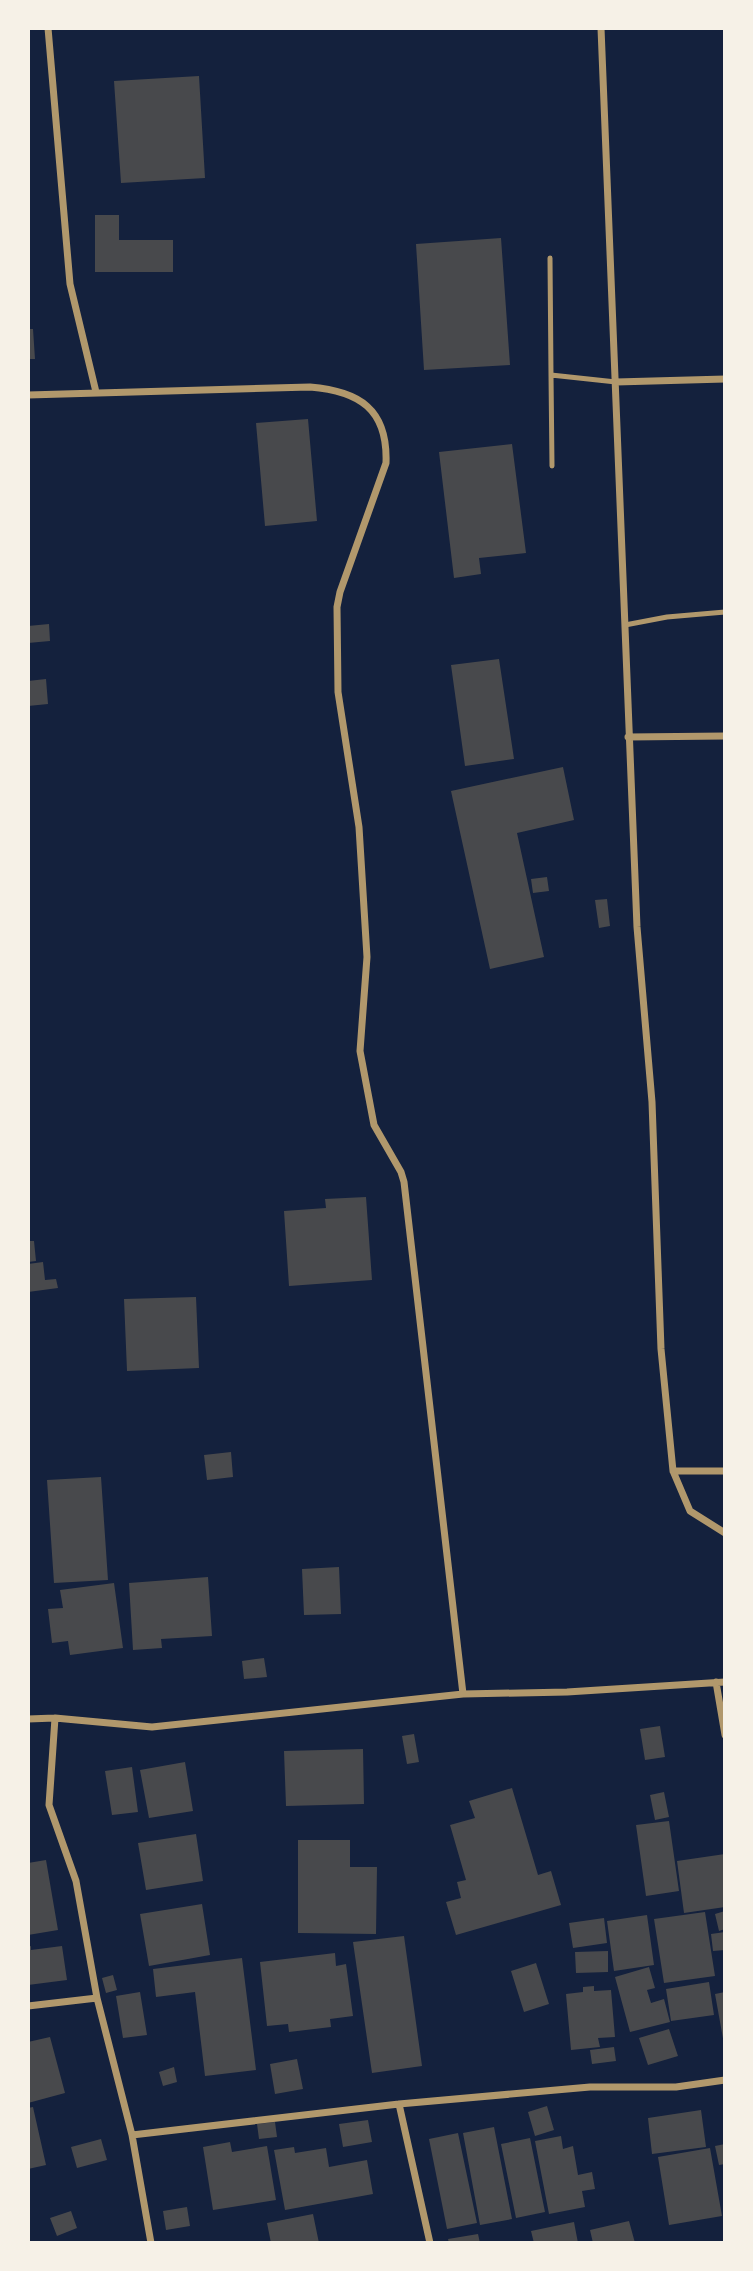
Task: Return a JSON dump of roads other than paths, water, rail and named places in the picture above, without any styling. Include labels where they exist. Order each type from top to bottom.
[{"type":"street","points":[[48,28],[70,284],[96,392]]},
{"type":"street","points":[[601,28],[628,737],[637,927],[652,1102],[661,1349],[673,1471],[690,1511],[725,1533]]},
{"type":"street","points":[[616,382],[725,379]]},
{"type":"street","points":[[28,395],[310,387],[330,389],[361,399],[379,421],[387,443],[386,463],[337,607],[338,692],[359,827],[367,957],[360,1051],[374,1125],[404,1182],[463,1694]]},
{"type":"street","points":[[628,737],[725,736]]},
{"type":"street","points":[[673,1471],[725,1471]]},
{"type":"street","points":[[28,1719],[55,1718],[152,1727],[463,1694],[567,1692],[721,1682],[725,1735]]},
{"type":"street","points":[[55,1718],[49,1805],[76,1881],[97,1998],[132,2135],[151,2243]]},
{"type":"street","points":[[28,2006],[97,1998]]},
{"type":"street","points":[[132,2135],[399,2104],[590,2087],[676,2087],[725,2080]]},
{"type":"street","points":[[399,2104],[430,2243]]},
{"type":"lane","points":[[550,258],[552,466]]},
{"type":"lane","points":[[551,375],[616,382]]},
{"type":"lane","points":[[625,625],[667,617],[725,612]]}]
